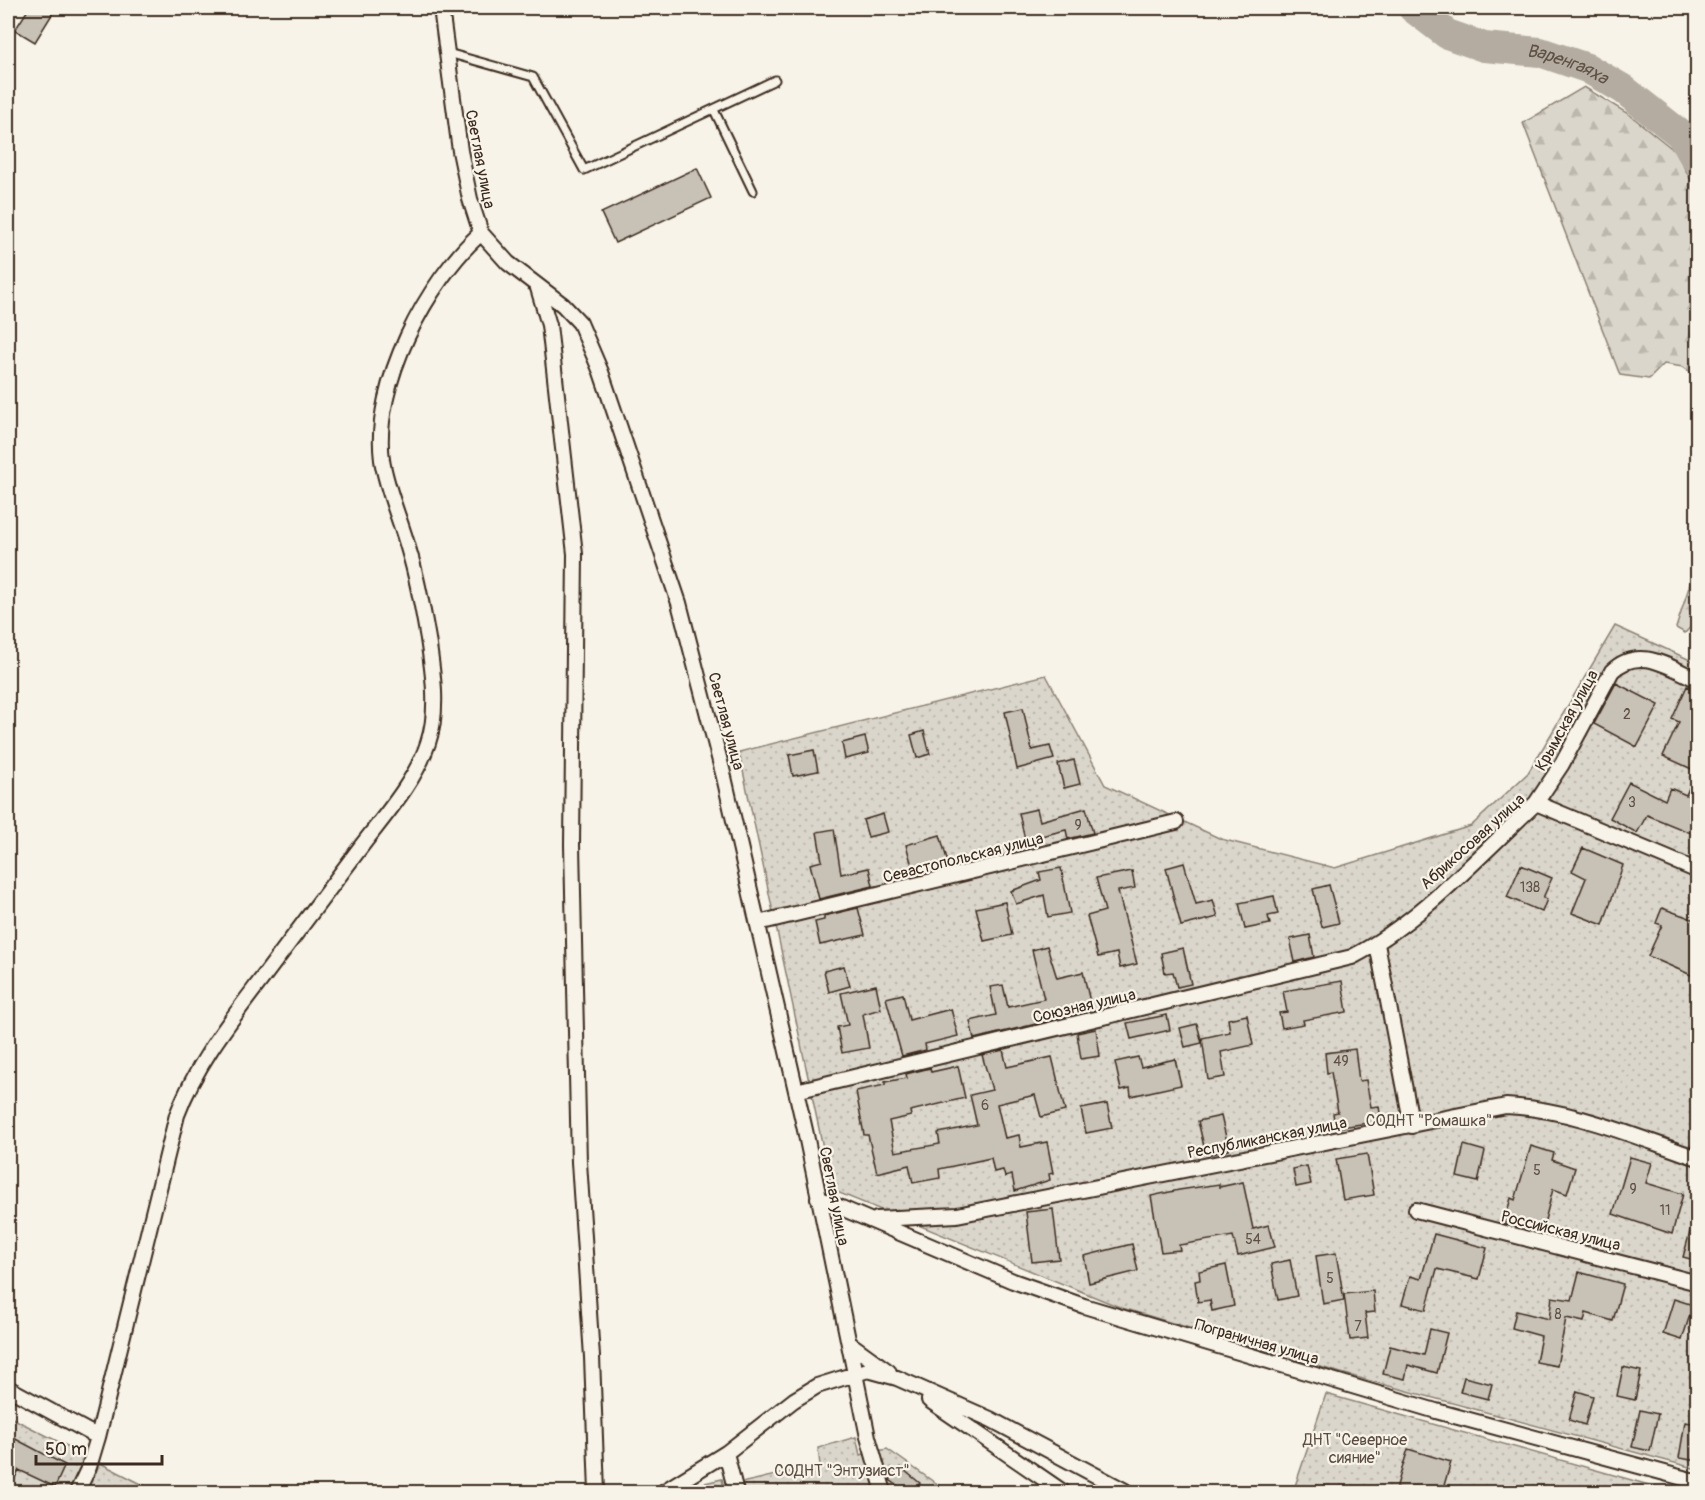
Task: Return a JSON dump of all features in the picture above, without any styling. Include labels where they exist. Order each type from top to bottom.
[{"type":"street","name":"Светлая улица","points":[[441,8],[460,151],[470,199],[481,233],[508,263],[563,305],[580,323],[601,372],[679,603],[724,777],[796,1090],[855,1373],[886,1491]]},
{"type":"street","points":[[76,1492],[89,1467],[98,1437],[177,1115],[187,1088],[220,1034],[393,805],[428,743],[434,712],[433,671],[410,553],[382,459],[383,430],[389,392],[409,331],[432,291],[454,260],[481,233]]},
{"type":"street","points":[[538,288],[549,326],[575,554],[572,846],[574,988],[579,1162],[592,1357],[597,1492]]},
{"type":"street","name":"Крымская улица","points":[[1536,803],[1562,765],[1612,671],[1619,664],[1641,657],[1652,659],[1698,680]]},
{"type":"street","name":"Абрикосовая улица","points":[[1377,944],[1421,909],[1536,803],[1698,872]]},
{"type":"street","name":"Севастопольская улица","points":[[758,923],[1176,822]]},
{"type":"street","points":[[1377,944],[1412,1126]]},
{"type":"street","name":"Союзная улица","points":[[796,1090],[1352,957],[1377,944]]},
{"type":"street","name":"Республиканская улица","points":[[872,1219],[957,1215],[1506,1106],[1539,1107],[1576,1116],[1698,1158]]},
{"type":"street","name":"Пограничная улица","points":[[818,1198],[872,1219],[1013,1281],[1084,1306],[1436,1411],[1698,1482]]},
{"type":"street","name":"Российская улица","points":[[1416,1210],[1698,1283]]},
{"type":"street","points":[[849,1343],[1063,1492]]},
{"type":"street","points":[[663,1492],[726,1454],[794,1400],[817,1386],[868,1370],[897,1378],[990,1419],[1127,1492]]},
{"type":"street","points":[[8,1388],[98,1437]]},
{"type":"street","points":[[726,1454],[736,1492]]},
{"type":"street","points":[[88,1492],[89,1467]]},
{"type":"lane","points":[[448,52],[533,77],[584,170],[775,80]]},
{"type":"lane","points":[[714,110],[753,191]]},
{"type":"green space","points":[[1584,87],[1630,115],[1675,151],[1697,191],[1697,377],[1683,367],[1664,364],[1649,379],[1620,375],[1523,123]]},
{"type":"green space","points":[[1697,562],[1697,620],[1685,633],[1676,628]]},
{"type":"green space","name":"СОДНТ \"Ромашка\"","points":[[1615,626],[1697,663],[1697,1469],[1341,1373],[1122,1308],[832,1190],[739,752],[1046,675],[1105,785],[1221,839],[1335,868],[1471,826],[1528,773]]},
{"type":"green space","name":"ДНТ \"Северное сияние\"","points":[[1326,1394],[1674,1492],[1293,1492]]},
{"type":"green space","points":[[8,1416],[157,1492],[8,1492]]},
{"type":"green space","name":"СОДНТ \"Энтузиаст\"","points":[[856,1437],[860,1455],[887,1449],[948,1492],[744,1492],[741,1483],[820,1465],[818,1448]]},
{"type":"green space","points":[[722,1479],[725,1492],[682,1492],[688,1487]]},
{"type":"building","points":[[29,8],[56,8],[35,42],[15,30]]},
{"type":"building","points":[[697,168],[711,198],[615,243],[601,213]]},
{"type":"building","points":[[1616,683],[1659,705],[1637,747],[1594,724]]},
{"type":"building","points":[[1687,686],[1698,691],[1698,836],[1647,815],[1637,833],[1610,818],[1629,782],[1665,800],[1670,788],[1686,795],[1696,771],[1663,756],[1679,722],[1672,719]]},
{"type":"building","points":[[1023,708],[1032,750],[1050,746],[1054,759],[1017,769],[1005,712]]},
{"type":"building","points":[[924,731],[930,754],[917,758],[911,735]]},
{"type":"building","points":[[865,737],[869,753],[845,759],[842,743]]},
{"type":"building","points":[[814,750],[818,771],[793,776],[789,755]]},
{"type":"building","points":[[1074,760],[1080,784],[1064,788],[1058,764]]},
{"type":"building","points":[[1086,808],[1093,833],[1068,839],[1066,830],[1025,840],[1019,813],[1037,809],[1040,821]]},
{"type":"building","points":[[883,814],[888,832],[868,837],[863,820]]},
{"type":"building","points":[[834,829],[841,874],[869,868],[873,886],[819,899],[810,864],[822,861],[817,832]]},
{"type":"building","points":[[940,835],[949,866],[915,876],[906,845]]},
{"type":"building","points":[[1583,848],[1623,865],[1603,925],[1572,913],[1586,878],[1572,871]]},
{"type":"building","points":[[1184,863],[1196,904],[1213,900],[1218,917],[1181,926],[1166,868]]},
{"type":"building","points":[[1521,865],[1552,878],[1543,898],[1547,899],[1542,912],[1507,897]]},
{"type":"building","points":[[1061,868],[1070,913],[1048,917],[1044,895],[1016,904],[1011,891],[1041,880],[1039,872]]},
{"type":"building","points":[[1132,871],[1135,888],[1118,891],[1137,964],[1120,968],[1117,953],[1098,957],[1087,916],[1105,911],[1096,878]]},
{"type":"building","points":[[1329,885],[1339,923],[1322,927],[1313,889]]},
{"type":"building","points":[[1274,896],[1278,914],[1268,916],[1270,924],[1245,929],[1239,903]]},
{"type":"building","points":[[1005,902],[1012,935],[984,941],[976,908]]},
{"type":"building","points":[[858,908],[865,935],[820,945],[815,922],[824,920],[824,916]]},
{"type":"building","points":[[1662,908],[1698,921],[1698,978],[1648,956],[1662,925],[1656,923]]},
{"type":"building","points":[[1310,935],[1314,957],[1295,962],[1290,939]]},
{"type":"building","points":[[1047,946],[1057,978],[1083,972],[1091,1006],[1084,1008],[1085,1012],[974,1039],[970,1021],[996,1015],[990,987],[1003,985],[1008,1007],[1044,999],[1032,950]]},
{"type":"building","points":[[1183,948],[1191,984],[1177,987],[1173,972],[1165,973],[1161,953]]},
{"type":"building","points":[[844,966],[850,986],[829,992],[824,971]]},
{"type":"building","points":[[1342,981],[1347,1012],[1303,1020],[1304,1024],[1282,1028],[1279,1013],[1287,1012],[1283,991]]},
{"type":"building","points":[[876,985],[881,1009],[863,1014],[869,1048],[842,1053],[837,1027],[848,1025],[841,993]]},
{"type":"building","points":[[903,994],[909,1020],[951,1009],[958,1036],[925,1044],[926,1050],[902,1056],[886,998]]},
{"type":"building","points":[[1167,1015],[1170,1030],[1131,1039],[1127,1023]]},
{"type":"building","points":[[1247,1015],[1253,1045],[1221,1052],[1225,1077],[1208,1080],[1202,1038],[1230,1032],[1228,1019]]},
{"type":"building","points":[[1197,1024],[1202,1043],[1185,1047],[1180,1028]]},
{"type":"building","points":[[1096,1029],[1100,1056],[1081,1059],[1077,1033]]},
{"type":"building","points":[[1355,1049],[1359,1081],[1366,1080],[1371,1107],[1379,1106],[1381,1121],[1335,1128],[1333,1113],[1338,1112],[1331,1072],[1327,1073],[1325,1053]]},
{"type":"building","points":[[1003,1050],[1007,1067],[1052,1057],[1065,1111],[1041,1117],[1035,1095],[997,1104],[1005,1138],[1019,1135],[1021,1147],[1047,1142],[1053,1173],[1049,1174],[1050,1180],[1015,1191],[1012,1175],[1005,1177],[1003,1170],[994,1172],[991,1158],[939,1169],[940,1178],[913,1183],[909,1165],[877,1173],[868,1135],[864,1135],[856,1091],[885,1085],[885,1082],[907,1078],[906,1074],[930,1068],[931,1072],[958,1066],[965,1098],[910,1111],[911,1116],[889,1121],[895,1152],[940,1144],[938,1133],[977,1125],[970,1095],[992,1090],[982,1055]]},
{"type":"building","points":[[1138,1057],[1141,1067],[1175,1059],[1181,1085],[1131,1096],[1130,1088],[1121,1090],[1115,1062]]},
{"type":"building","points":[[1107,1104],[1112,1128],[1086,1133],[1081,1109]]},
{"type":"building","points":[[1221,1116],[1229,1150],[1206,1155],[1198,1121]]},
{"type":"building","points":[[1464,1145],[1485,1151],[1478,1182],[1457,1177]]},
{"type":"building","points":[[1531,1146],[1554,1153],[1552,1160],[1575,1168],[1567,1194],[1553,1189],[1542,1232],[1504,1222],[1511,1198],[1515,1200]]},
{"type":"building","points":[[1367,1154],[1374,1195],[1343,1200],[1336,1159]]},
{"type":"building","points":[[1630,1157],[1652,1163],[1646,1183],[1683,1194],[1672,1234],[1613,1214]]},
{"type":"building","points":[[1307,1166],[1311,1184],[1296,1187],[1293,1169]]},
{"type":"building","points":[[1243,1182],[1253,1229],[1269,1225],[1275,1247],[1238,1256],[1233,1236],[1179,1245],[1180,1250],[1161,1252],[1151,1196]]},
{"type":"building","points":[[1053,1209],[1059,1259],[1032,1262],[1026,1212]]},
{"type":"building","points":[[1693,1221],[1698,1222],[1698,1261],[1683,1257]]},
{"type":"building","points":[[1434,1234],[1487,1248],[1479,1279],[1437,1269],[1426,1310],[1402,1304],[1410,1276],[1421,1279]]},
{"type":"building","points":[[1132,1244],[1138,1271],[1089,1283],[1084,1256]]},
{"type":"building","points":[[1336,1253],[1344,1300],[1323,1304],[1316,1256]]},
{"type":"building","points":[[1290,1260],[1297,1296],[1278,1300],[1271,1264]]},
{"type":"building","points":[[1226,1265],[1234,1306],[1212,1311],[1210,1300],[1198,1302],[1195,1281],[1200,1280],[1199,1271]]},
{"type":"building","points":[[1579,1272],[1623,1284],[1613,1321],[1586,1313],[1584,1322],[1566,1318],[1557,1366],[1536,1362],[1541,1336],[1512,1328],[1516,1311],[1549,1319],[1552,1297],[1572,1300]]},
{"type":"building","points":[[1373,1291],[1375,1312],[1365,1313],[1368,1338],[1350,1340],[1344,1294]]},
{"type":"building","points":[[1674,1299],[1693,1305],[1682,1340],[1663,1334]]},
{"type":"building","points":[[1430,1329],[1447,1333],[1437,1373],[1408,1365],[1405,1379],[1383,1374],[1390,1346],[1424,1355]]},
{"type":"building","points":[[1623,1367],[1641,1371],[1635,1400],[1617,1396]]},
{"type":"building","points":[[1464,1377],[1492,1384],[1488,1399],[1460,1392]]},
{"type":"building","points":[[1577,1391],[1593,1396],[1585,1425],[1569,1420]]},
{"type":"building","points":[[1640,1410],[1658,1414],[1650,1451],[1632,1447]]},
{"type":"building","points":[[1685,1422],[1698,1424],[1698,1461],[1679,1458]]},
{"type":"building","points":[[8,1435],[65,1465],[55,1487],[19,1470],[8,1492]]},
{"type":"building","points":[[1408,1449],[1451,1462],[1442,1492],[1395,1492]]},
{"type":"building","points":[[900,1467],[920,1483],[913,1492],[906,1492],[890,1480]]},
{"type":"waterway","name":"Варенгаяха","points":[[1413,8],[1447,34],[1484,47],[1540,52],[1587,68],[1623,89],[1680,134],[1698,162]]}]
